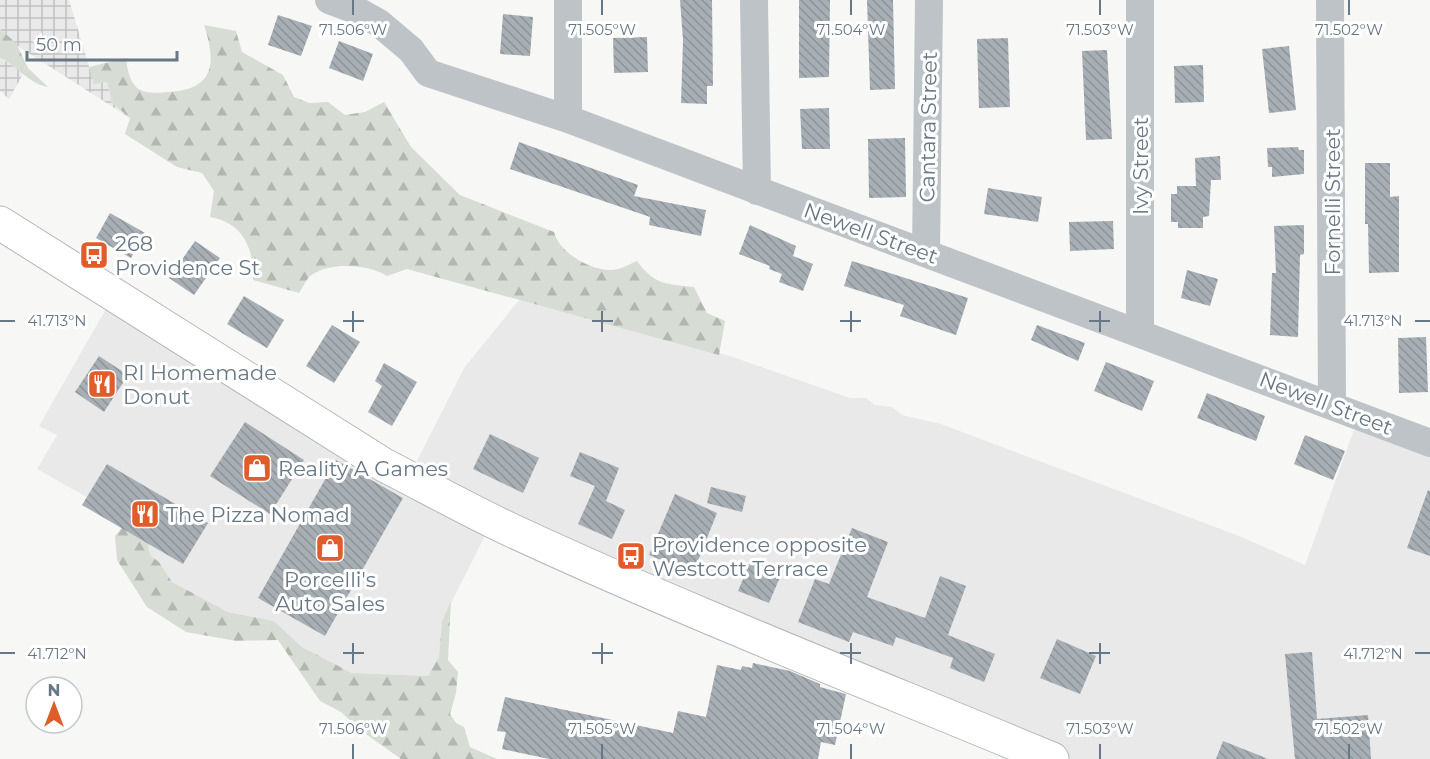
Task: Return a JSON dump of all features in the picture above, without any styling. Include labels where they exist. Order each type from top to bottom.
[{"type":"main road","points":[[0,222],[384,465],[454,501],[512,530],[671,601],[1052,759]]},
{"type":"street","name":"Newell Street","points":[[329,0],[379,22],[411,50],[428,73],[568,119],[1430,443]]},
{"type":"street","points":[[568,0],[568,119]]},
{"type":"street","points":[[754,0],[757,191]]},
{"type":"street","name":"Cantara Street","points":[[926,254],[929,0]]},
{"type":"street","name":"Ivy Street","points":[[1140,0],[1140,333]]},
{"type":"street","name":"Fornelli Street","points":[[1330,0],[1332,405]]},
{"type":"shaded area","points":[[0,0],[69,0],[94,83],[107,82],[112,103],[130,118],[16,45],[0,29]]},
{"type":"shaded area","points":[[0,58],[21,71],[22,76],[9,99],[0,91]]},
{"type":"shaded area","points":[[114,295],[412,471],[464,368],[519,300],[730,356],[850,398],[866,398],[875,405],[892,407],[902,415],[941,424],[1239,536],[1305,565],[1359,416],[1430,441],[1430,759],[1055,759],[493,520],[442,621],[440,657],[428,676],[352,673],[302,647],[274,621],[228,612],[172,582],[159,562],[150,555],[148,546],[163,540],[37,469],[57,435],[39,426]]},
{"type":"green space","points":[[204,25],[236,31],[242,52],[283,75],[294,97],[309,103],[328,102],[345,115],[365,112],[384,102],[411,147],[460,195],[554,232],[568,253],[584,263],[610,270],[637,261],[649,275],[661,282],[694,287],[707,313],[725,321],[719,355],[407,269],[387,276],[370,269],[350,266],[321,270],[311,275],[299,293],[253,280],[251,258],[245,239],[231,225],[210,217],[214,191],[202,173],[177,167],[125,134],[130,118],[112,103],[107,82],[94,84],[89,67],[126,58],[130,78],[140,90],[160,93],[195,86],[203,80],[210,63]]},
{"type":"green space","points":[[0,29],[16,43],[28,68],[48,87],[29,79],[0,58]]},
{"type":"green space","points":[[123,526],[164,540],[148,546],[150,555],[159,562],[172,582],[228,612],[274,621],[302,647],[352,673],[428,676],[439,657],[442,621],[451,601],[448,660],[458,672],[456,693],[450,714],[456,723],[464,727],[470,747],[497,759],[401,759],[360,730],[341,712],[320,701],[278,640],[236,641],[186,632],[147,607],[117,560],[115,536]]},
{"type":"building","points":[[680,0],[712,0],[713,86],[707,86],[707,104],[681,103],[683,40]]},
{"type":"building","points":[[799,0],[830,0],[829,77],[799,78]]},
{"type":"building","points":[[867,0],[893,0],[895,89],[870,90]]},
{"type":"building","points":[[503,14],[533,17],[530,56],[500,54]]},
{"type":"building","points":[[278,15],[312,26],[301,56],[268,45]]},
{"type":"building","points":[[647,37],[648,72],[614,73],[613,38]]},
{"type":"building","points":[[1008,38],[1010,107],[979,108],[977,39]]},
{"type":"building","points":[[339,41],[373,54],[363,81],[329,68]]},
{"type":"building","points":[[1289,46],[1296,110],[1269,113],[1262,49]]},
{"type":"building","points":[[1107,50],[1112,139],[1086,140],[1082,51]]},
{"type":"building","points":[[1203,65],[1204,102],[1175,103],[1174,66]]},
{"type":"building","points":[[829,108],[830,149],[802,149],[800,109]]},
{"type":"building","points":[[905,138],[906,197],[869,198],[868,139]]},
{"type":"building","points":[[519,142],[638,185],[634,196],[706,210],[701,236],[649,225],[650,217],[510,169]]},
{"type":"building","points":[[1298,147],[1299,150],[1304,150],[1304,174],[1272,177],[1272,167],[1268,167],[1267,148]]},
{"type":"building","points":[[1220,156],[1221,180],[1211,180],[1209,216],[1203,217],[1203,228],[1178,228],[1178,222],[1171,222],[1171,194],[1177,194],[1177,186],[1196,186],[1195,158]]},
{"type":"building","points":[[1365,163],[1390,163],[1390,197],[1399,196],[1399,272],[1369,273],[1368,224],[1365,224]]},
{"type":"building","points":[[988,188],[1042,197],[1038,222],[984,214]]},
{"type":"building","points":[[110,213],[145,233],[131,258],[96,238]]},
{"type":"building","points":[[1113,221],[1114,249],[1070,251],[1069,222]]},
{"type":"building","points":[[750,225],[796,246],[793,256],[813,264],[803,291],[779,282],[782,274],[769,269],[770,266],[739,254]]},
{"type":"building","points":[[1304,225],[1304,254],[1300,255],[1298,337],[1270,335],[1272,273],[1276,273],[1274,226]]},
{"type":"building","points":[[195,241],[220,258],[194,295],[169,278]]},
{"type":"building","points":[[852,261],[968,298],[956,335],[900,316],[904,305],[844,286]]},
{"type":"building","points":[[1187,270],[1218,279],[1210,306],[1181,298]]},
{"type":"building","points":[[244,296],[284,320],[267,348],[227,324]]},
{"type":"building","points":[[332,325],[360,342],[334,383],[306,366]]},
{"type":"building","points":[[1037,325],[1085,343],[1078,361],[1031,340]]},
{"type":"building","points":[[1426,337],[1428,392],[1399,393],[1398,338]]},
{"type":"building","name":"RI Homemade Donut","points":[[99,356],[128,375],[104,412],[75,392]]},
{"type":"building","points":[[1106,362],[1154,381],[1142,411],[1094,391]]},
{"type":"building","points":[[384,363],[417,382],[392,426],[368,412],[382,386],[375,381]]},
{"type":"building","points":[[1207,393],[1265,416],[1256,441],[1197,418]]},
{"type":"building","name":"Reality A Games","points":[[245,422],[304,460],[270,514],[210,476]]},
{"type":"building","points":[[490,434],[539,458],[523,493],[473,469]]},
{"type":"building","points":[[1305,435],[1345,451],[1333,480],[1294,464]]},
{"type":"building","points":[[580,452],[619,468],[606,501],[625,510],[612,539],[578,524],[595,486],[570,476]]},
{"type":"building","name":"Porcelli's Auto Sales","points":[[336,460],[403,498],[325,636],[258,598]]},
{"type":"building","name":"The Pizza Nomad","points":[[107,464],[208,523],[183,564],[82,505]]},
{"type":"building","points":[[711,487],[746,496],[742,512],[707,503]]},
{"type":"building","points":[[1428,490],[1430,491],[1430,556],[1407,548]]},
{"type":"building","points":[[675,494],[717,513],[693,573],[649,555]]},
{"type":"building","points":[[852,528],[888,542],[867,597],[925,618],[940,576],[966,586],[948,635],[995,654],[984,682],[950,668],[953,658],[896,637],[893,646],[853,632],[849,642],[798,622],[815,579],[829,584]]},
{"type":"building","points":[[752,558],[783,570],[769,603],[738,591]]},
{"type":"building","points":[[1057,639],[1096,656],[1080,694],[1040,678]]},
{"type":"building","points":[[1312,652],[1317,719],[1368,715],[1371,759],[1295,759],[1285,654]]},
{"type":"building","points":[[753,663],[790,671],[820,684],[820,687],[846,694],[835,745],[821,742],[818,759],[549,759],[502,749],[506,732],[497,731],[505,697],[673,733],[678,711],[706,717],[717,665],[741,670],[742,666],[752,668]]},
{"type":"building","points":[[1223,741],[1266,758],[1266,759],[1216,759]]},
{"type":"place","name":"268 Providence St","points":[[94,255]]},
{"type":"place","name":"RI Homemade Donut","points":[[102,384]]},
{"type":"place","name":"Reality A Games","points":[[257,468]]},
{"type":"place","name":"The Pizza Nomad","points":[[145,514]]},
{"type":"place","name":"Porcelli's Auto Sales","points":[[330,548]]},
{"type":"place","name":"Providence opposite Westcott Terrace","points":[[631,556]]}]
